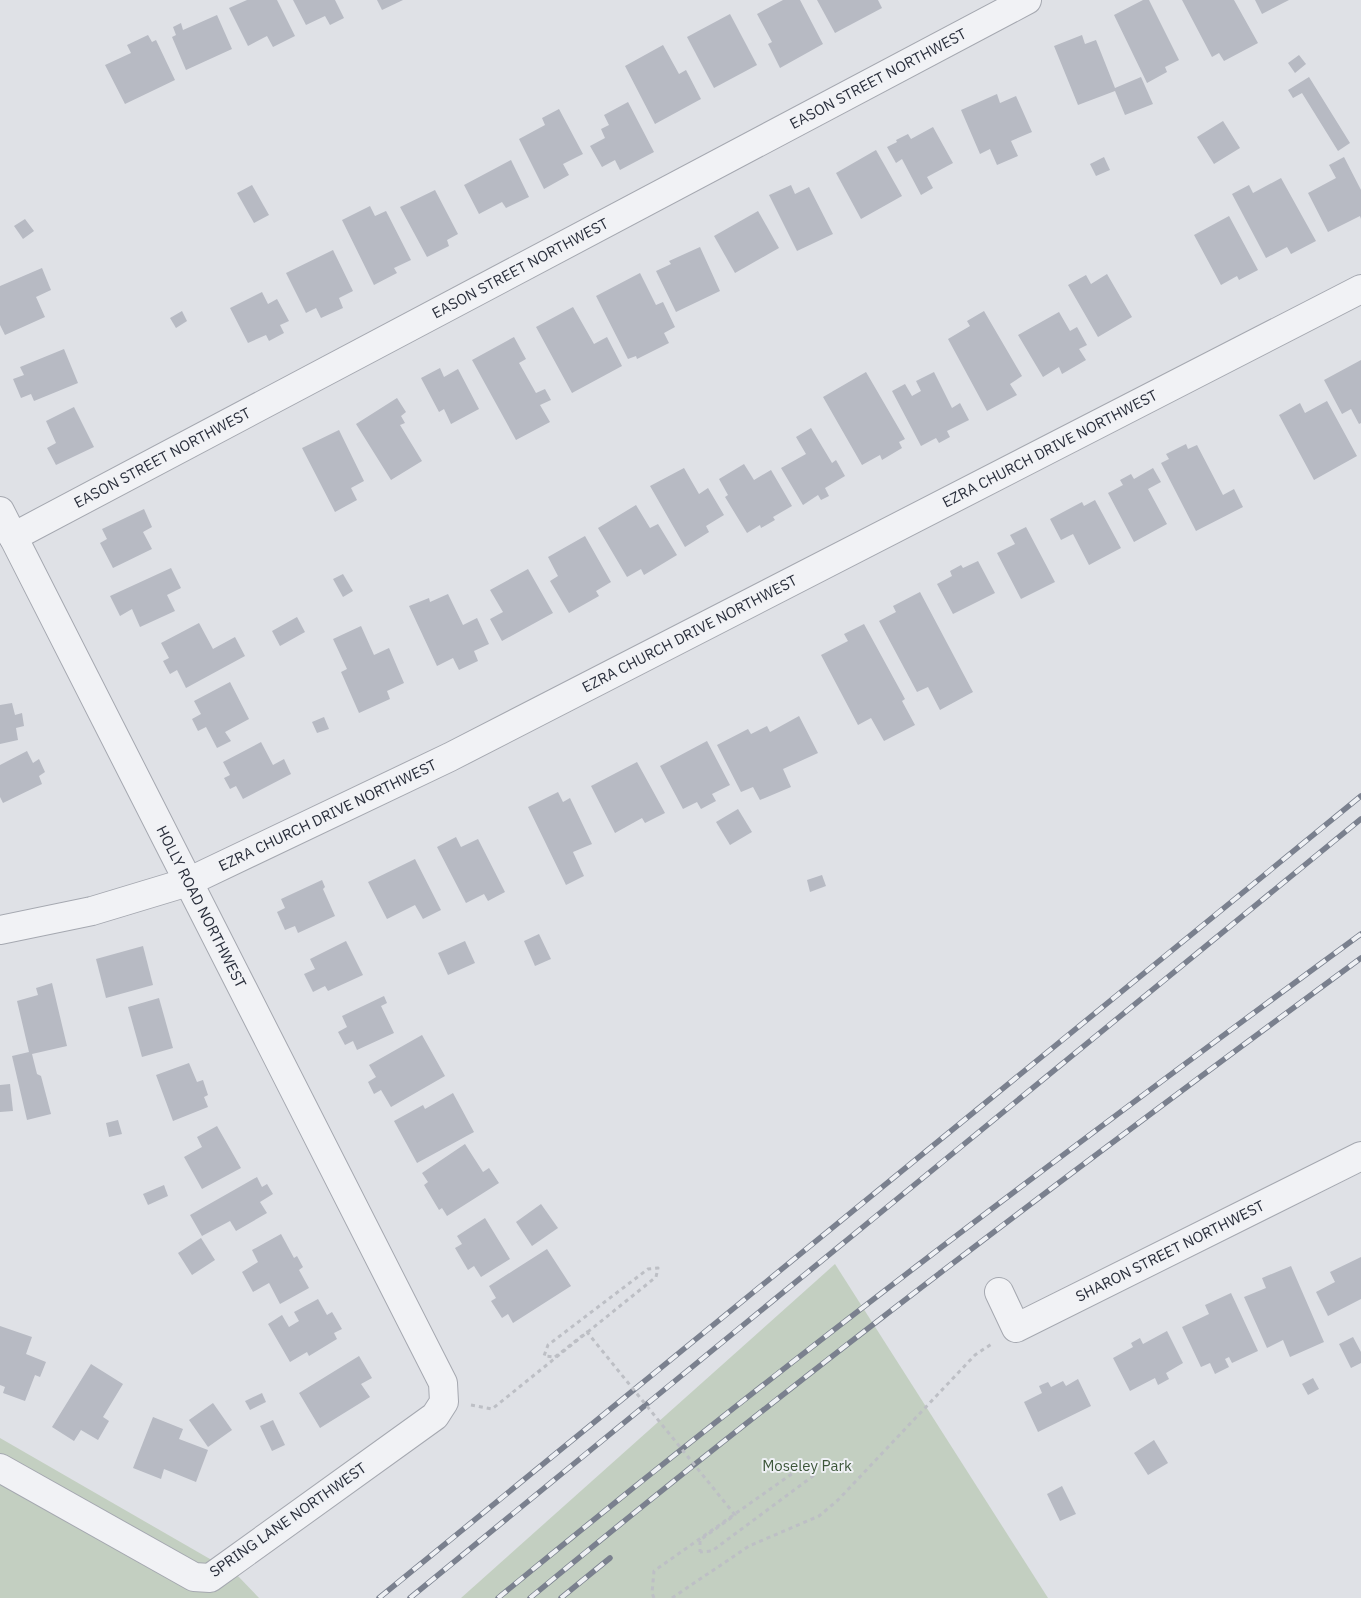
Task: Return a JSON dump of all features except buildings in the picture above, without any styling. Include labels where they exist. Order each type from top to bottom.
[{"type":"street","name":"EASON STREET NORTHWEST","points":[[13,537],[1027,0]]},
{"type":"street","name":"EZRA CHURCH DRIVE NORTHWEST","points":[[0,930],[92,911],[188,882],[450,757],[1361,289]]},
{"type":"street","name":"HOLLY ROAD NORTHWEST","points":[[0,511],[443,1383],[444,1402]]},
{"type":"street","name":"SHARON STREET NORTHWEST","points":[[1016,1328],[1361,1156]]},
{"type":"street","points":[[999,1292],[1016,1328]]},
{"type":"street","name":"SPRING LANE NORTHWEST","points":[[0,1468],[194,1576],[210,1578],[435,1416],[444,1402]]},
{"type":"path","points":[[444,1402],[492,1409],[583,1335],[656,1277],[658,1268],[648,1269],[640,1274],[548,1345],[544,1356],[555,1357],[587,1332],[600,1347],[722,1500],[729,1508],[735,1515],[700,1540],[700,1552],[712,1551],[813,1476],[815,1465],[804,1466],[742,1510],[734,1515],[726,1520],[710,1531],[654,1571],[652,1593],[654,1598]]},
{"type":"path","points":[[672,1598],[750,1546],[819,1516],[838,1500],[975,1355],[1016,1328]]},
{"type":"green space","name":"Moseley Park","points":[[835,1264],[1048,1598],[461,1598]]},
{"type":"green space","points":[[0,1438],[236,1574],[259,1598],[0,1598]]},
{"type":"railway","points":[[379,1598],[1361,796]]},
{"type":"railway","points":[[410,1598],[1361,819]]},
{"type":"railway","points":[[498,1598],[603,1512],[817,1343],[1142,1096],[1361,934]]},
{"type":"railway","points":[[530,1598],[837,1352],[1151,1114],[1361,958]]},
{"type":"railway","points":[[561,1598],[610,1558]]}]
